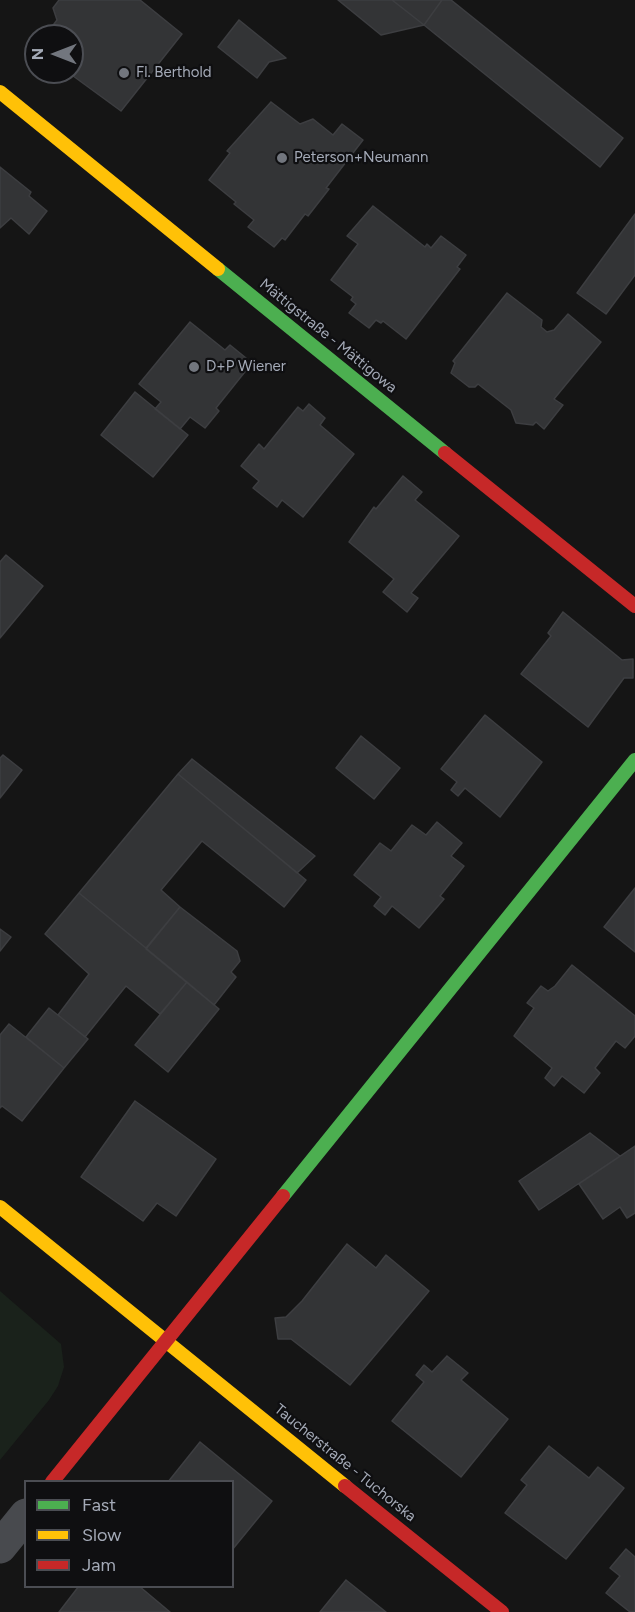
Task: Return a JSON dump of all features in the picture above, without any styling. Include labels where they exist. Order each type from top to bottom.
[{"type":"street","name":"Mättigstraße - Mättigowa","points":[[0,92],[635,606]]},
{"type":"street","points":[[54,1480],[635,760]]},
{"type":"street","name":"Taucherstraße - Tuchorska","points":[[0,1207],[502,1612]]},
{"type":"street","points":[[0,1547],[24,1517]]},
{"type":"shaded area","points":[[0,1291],[61,1344],[64,1367],[58,1386],[49,1400],[0,1460]]},
{"type":"building","points":[[59,0],[140,0],[182,34],[121,111],[84,84],[84,24],[54,24],[57,20],[53,8]]},
{"type":"building","points":[[338,0],[392,0],[424,25],[381,35]]},
{"type":"building","points":[[392,0],[442,0],[424,25]]},
{"type":"building","points":[[442,0],[451,0],[623,138],[600,167],[424,25]]},
{"type":"building","points":[[239,20],[286,58],[269,62],[257,78],[218,47]]},
{"type":"building","points":[[271,102],[300,124],[313,119],[333,135],[342,124],[363,140],[326,188],[329,189],[308,216],[305,214],[285,240],[282,238],[274,247],[248,227],[254,220],[209,180],[230,153],[227,151]]},
{"type":"building","points":[[0,167],[31,192],[29,196],[47,211],[29,234],[11,218],[0,228]]},
{"type":"building","points":[[373,206],[425,247],[427,244],[431,248],[441,236],[466,255],[457,267],[460,269],[406,339],[383,321],[381,323],[376,320],[369,328],[349,313],[356,304],[351,300],[353,297],[331,280],[358,244],[347,236]]},
{"type":"building","points":[[635,214],[635,275],[606,314],[577,293]]},
{"type":"building","points":[[507,293],[542,320],[541,327],[547,332],[554,330],[568,314],[601,342],[554,399],[563,405],[544,429],[536,422],[533,425],[516,423],[511,410],[478,384],[475,387],[469,387],[451,373],[455,363],[453,361]]},
{"type":"building","points":[[190,322],[225,350],[230,345],[246,358],[241,364],[248,368],[216,408],[219,411],[205,428],[190,417],[180,429],[155,409],[161,402],[139,384]]},
{"type":"building","points":[[135,392],[188,435],[153,477],[101,435]]},
{"type":"building","points":[[309,404],[325,418],[320,425],[354,454],[303,517],[282,500],[277,507],[253,488],[259,481],[241,466],[259,444],[264,449],[298,407],[303,411]]},
{"type":"building","points":[[403,476],[422,492],[415,500],[459,536],[411,593],[418,598],[407,612],[383,592],[394,579],[349,542],[374,507],[376,509]]},
{"type":"building","points":[[6,555],[43,586],[0,638],[0,562]]},
{"type":"building","points":[[563,612],[622,660],[633,659],[633,678],[624,678],[588,727],[521,674],[551,636],[548,633]]},
{"type":"building","points":[[485,715],[542,762],[500,817],[465,788],[458,796],[451,790],[457,782],[441,769]]},
{"type":"building","points":[[361,736],[400,768],[374,799],[336,768]]},
{"type":"building","points":[[3,755],[22,770],[0,798],[0,758]]},
{"type":"building","points":[[192,759],[315,856],[297,873],[178,774]]},
{"type":"building","points":[[178,774],[306,880],[284,907],[202,841],[161,890],[180,907],[146,948],[79,893]]},
{"type":"building","points":[[437,822],[462,843],[451,856],[464,866],[440,896],[444,899],[419,928],[392,906],[385,915],[374,906],[381,897],[354,875],[380,843],[391,851],[412,825],[426,835]]},
{"type":"building","points":[[635,888],[635,952],[604,927]]},
{"type":"building","points":[[79,893],[187,982],[160,1014],[126,986],[85,1037],[58,1015],[89,974],[45,934]]},
{"type":"building","points":[[180,907],[237,951],[240,961],[231,972],[236,977],[214,1005],[146,949]]},
{"type":"building","points":[[0,929],[11,937],[0,951]]},
{"type":"building","points":[[572,965],[635,1016],[635,1036],[625,1048],[616,1041],[595,1068],[600,1073],[584,1093],[562,1076],[554,1086],[545,1078],[552,1068],[514,1036],[534,1008],[527,1003],[541,986],[548,991],[555,986]]},
{"type":"building","points":[[187,982],[219,1009],[168,1072],[135,1045]]},
{"type":"building","points":[[49,1008],[88,1039],[64,1068],[26,1037]]},
{"type":"building","points":[[9,1024],[64,1068],[22,1121],[2,1106],[0,1108],[0,1035]]},
{"type":"building","points":[[135,1101],[216,1159],[176,1216],[157,1203],[143,1221],[81,1177]]},
{"type":"building","points":[[590,1133],[620,1156],[539,1210],[519,1181]]},
{"type":"building","points":[[635,1146],[635,1213],[627,1218],[620,1207],[603,1219],[579,1184]]},
{"type":"building","points":[[347,1244],[376,1268],[386,1255],[429,1291],[350,1385],[291,1339],[278,1339],[275,1318],[286,1317],[302,1301]]},
{"type":"building","points":[[447,1356],[468,1373],[461,1380],[508,1419],[461,1477],[392,1421],[424,1382],[416,1375],[424,1365],[432,1372]]},
{"type":"building","points":[[200,1442],[272,1501],[234,1548],[234,1480],[170,1480]]},
{"type":"building","points":[[549,1446],[589,1478],[598,1467],[624,1488],[566,1559],[505,1513],[527,1485],[521,1480]]},
{"type":"building","points":[[626,1549],[635,1557],[635,1612],[630,1612],[606,1593],[620,1576],[610,1568]]},
{"type":"building","points":[[346,1580],[386,1612],[320,1612]]},
{"type":"building","points":[[77,1588],[141,1588],[170,1612],[59,1612]]},
{"type":"traffic: fast","points":[[218,269],[445,453]]},
{"type":"traffic: fast","points":[[283,1196],[635,760]]},
{"type":"traffic: slow","points":[[0,92],[218,269]]},
{"type":"traffic: slow","points":[[0,1207],[345,1486]]},
{"type":"traffic: jam","points":[[445,453],[635,606]]},
{"type":"traffic: jam","points":[[54,1480],[283,1196]]},
{"type":"traffic: jam","points":[[345,1486],[502,1612]]},
{"type":"place","name":"Fl. Berthold","points":[[124,73]]},
{"type":"place","name":"Peterson+Neumann","points":[[282,158]]},
{"type":"place","name":"D+P Wiener","points":[[194,367]]}]
